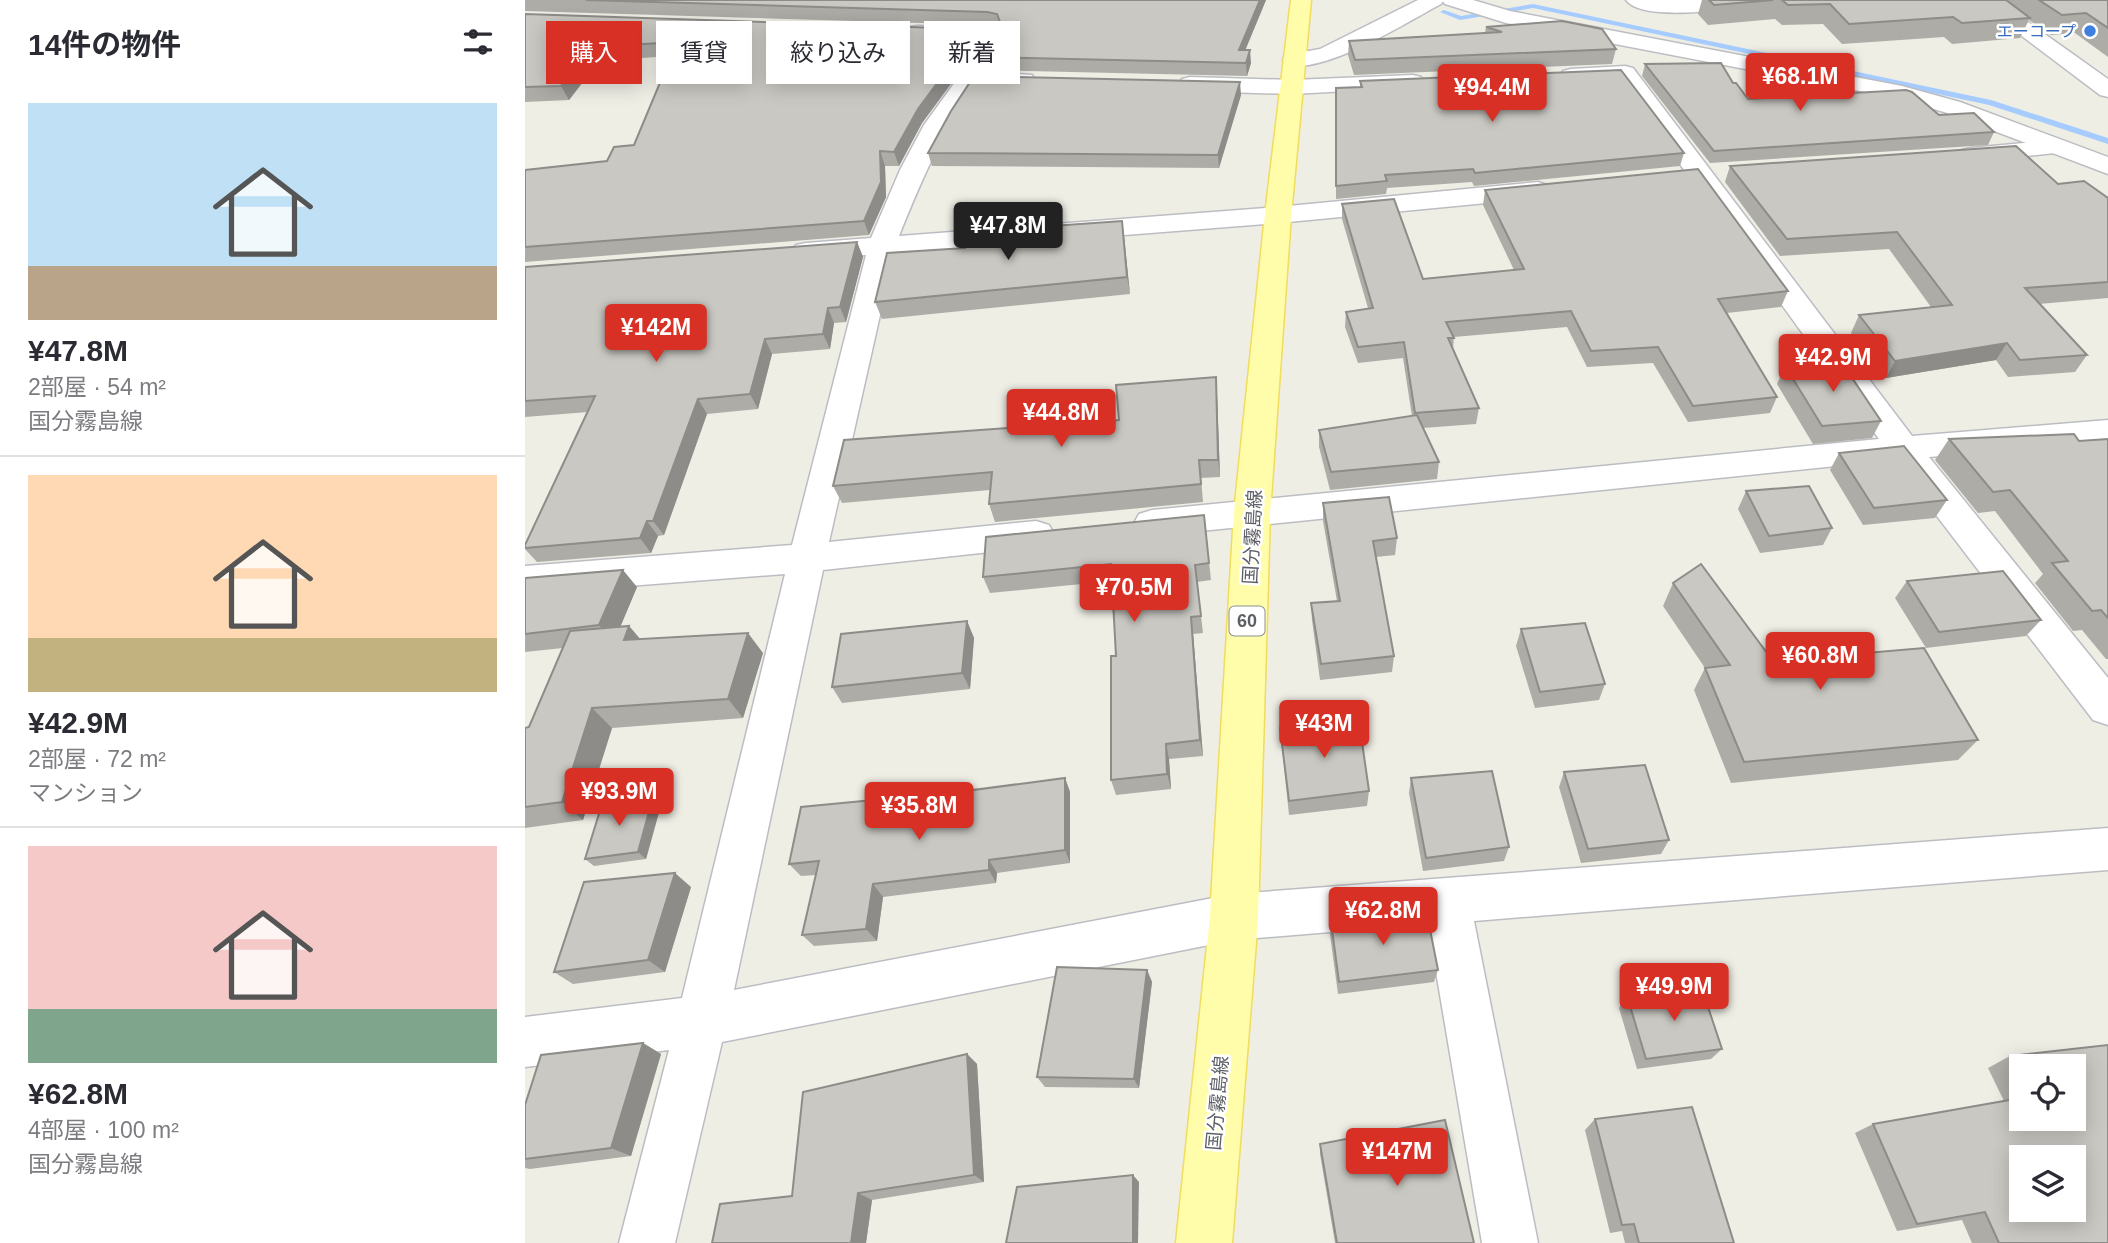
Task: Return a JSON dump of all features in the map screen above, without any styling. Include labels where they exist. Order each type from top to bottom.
[{"type":"main road","name":"国分霧島線","points":[[1204,1243],[1234,917],[1252,513],[1278,215],[1301,0]]},
{"type":"street","points":[[1294,74],[1434,0]]},
{"type":"street","points":[[1636,0],[1655,7],[1760,0]]},
{"type":"street","points":[[1984,0],[2108,90]]},
{"type":"street","points":[[1457,1],[1506,17],[1894,91],[1952,107],[2108,166]]},
{"type":"street","points":[[1542,77],[1625,73],[1903,448],[2108,708]]},
{"type":"street","points":[[1168,84],[1294,74],[1431,81]]},
{"type":"street","points":[[1020,80],[1047,81]]},
{"type":"street","points":[[647,1243],[702,1021],[807,558],[882,245],[936,125],[965,84]]},
{"type":"street","points":[[1952,156],[2055,147]]},
{"type":"street","points":[[1675,176],[1730,172]]},
{"type":"street","points":[[786,252],[1278,215],[1565,187]]},
{"type":"street","points":[[1113,527],[1903,448],[2108,431]]},
{"type":"street","points":[[525,580],[807,558],[1071,531]]},
{"type":"street","points":[[525,1042],[702,1021],[1234,917],[2108,849]]},
{"type":"street","points":[[1447,900],[1510,1243]]},
{"type":"building","points":[[586,0],[1260,0],[1239,50],[1250,50],[1246,63],[1020,58],[1020,21],[1000,21],[997,14]]},
{"type":"building","points":[[1709,0],[1773,0],[1714,5]]},
{"type":"building","points":[[1782,0],[2006,0],[2030,18],[1962,23],[1953,17],[1849,24],[1830,4],[1788,5]]},
{"type":"building","points":[[2039,0],[2108,0],[2108,28],[2086,13],[2062,15]]},
{"type":"building","points":[[525,14],[732,21],[656,21],[656,43],[642,44],[642,21],[546,21],[546,84],[563,84],[525,87]]},
{"type":"building","points":[[1562,21],[1602,29],[1616,49],[1355,60],[1349,41],[1502,32],[1486,27]]},
{"type":"building","points":[[752,22],[766,22],[766,84],[910,84],[910,27],[924,27],[924,84],[936,84],[918,109],[894,152],[880,151],[881,182],[864,221],[525,247],[525,170],[607,161],[614,147],[634,145],[659,84],[752,84]]},
{"type":"building","points":[[1721,63],[1733,83],[1736,83],[1748,99],[1906,90],[1939,115],[1974,113],[1994,132],[1714,151],[1645,64]]},
{"type":"building","points":[[1621,70],[1684,153],[1475,173],[1473,169],[1385,175],[1387,181],[1336,186],[1336,88],[1362,87],[1360,81]]},
{"type":"building","points":[[1020,77],[1240,82],[1218,155],[928,153],[969,84],[1020,84]]},
{"type":"building","points":[[2016,146],[2058,184],[2084,181],[2108,198],[2108,282],[2025,288],[2087,355],[2020,360],[2007,343],[1895,361],[1859,315],[1952,305],[1897,232],[1787,239],[1730,166]]},
{"type":"building","points":[[1698,169],[1788,291],[1718,299],[1777,397],[1693,406],[1658,347],[1591,351],[1571,311],[1446,322],[1454,338],[1448,338],[1479,408],[1415,413],[1404,342],[1358,347],[1346,312],[1373,308],[1342,204],[1394,199],[1423,279],[1524,269],[1485,190]]},
{"type":"building","points":[[1122,221],[1127,277],[875,302],[887,253],[965,248],[967,232]]},
{"type":"building","points":[[857,242],[840,307],[828,308],[823,334],[765,339],[750,394],[698,399],[653,521],[647,521],[640,538],[525,548],[595,396],[525,401],[525,267]]},
{"type":"building","points":[[1842,363],[1881,421],[1822,426],[1785,366]]},
{"type":"building","points":[[1216,377],[1218,460],[1199,460],[1201,484],[989,504],[992,472],[833,486],[844,440],[1119,420],[1116,385]]},
{"type":"building","points":[[1417,415],[1439,462],[1331,472],[1319,430]]},
{"type":"building","points":[[2074,434],[2079,441],[2108,439],[2108,618],[2101,610],[2092,611],[2052,563],[2068,561],[2010,490],[1993,492],[1949,439]]},
{"type":"building","points":[[1904,446],[1947,500],[1874,508],[1839,453]]},
{"type":"building","points":[[1809,486],[1832,528],[1769,536],[1746,491]]},
{"type":"building","points":[[1389,497],[1397,538],[1373,541],[1394,656],[1321,664],[1311,603],[1340,601],[1323,503]]},
{"type":"building","points":[[1204,515],[1209,563],[1195,565],[1201,616],[1191,617],[1200,740],[1166,744],[1167,774],[1111,780],[1111,656],[1116,656],[1111,564],[983,577],[986,537]]},
{"type":"building","points":[[1701,564],[1773,661],[1924,648],[1978,740],[1744,762],[1705,668],[1730,665],[1673,583]]},
{"type":"building","points":[[623,570],[599,625],[525,634],[525,578]]},
{"type":"building","points":[[2003,571],[2041,620],[1939,632],[1907,581]]},
{"type":"building","points":[[967,621],[962,673],[832,687],[841,634]]},
{"type":"building","points":[[1585,623],[1605,684],[1540,692],[1521,629]]},
{"type":"building","points":[[629,626],[624,640],[748,633],[728,699],[592,708],[562,802],[525,807],[525,728],[529,727],[570,631]]},
{"type":"building","points":[[1359,721],[1369,791],[1289,801],[1280,728]]},
{"type":"building","points":[[1645,765],[1669,840],[1588,849],[1564,772]]},
{"type":"building","points":[[1492,771],[1509,847],[1426,858],[1411,778]]},
{"type":"building","points":[[1065,778],[1065,850],[989,860],[989,870],[873,884],[866,929],[802,935],[819,861],[789,864],[801,807],[904,799]]},
{"type":"building","points":[[653,797],[638,852],[585,859],[602,804]]},
{"type":"building","points":[[675,873],[648,960],[554,972],[584,882]]},
{"type":"building","points":[[1427,914],[1438,970],[1339,982],[1331,922]]},
{"type":"building","points":[[1057,967],[1147,970],[1134,1079],[1037,1077]]},
{"type":"building","points":[[1701,986],[1722,1049],[1646,1059],[1627,996]]},
{"type":"building","points":[[643,1043],[611,1148],[525,1159],[525,1105],[541,1055]]},
{"type":"building","points":[[2108,1045],[2108,1243],[1999,1243],[1985,1212],[1917,1224],[1873,1124],[2009,1100],[2009,1131],[2086,1131],[2086,1054],[2028,1054]]},
{"type":"building","points":[[967,1054],[974,1175],[858,1193],[851,1243],[712,1243],[720,1204],[792,1196],[803,1092]]},
{"type":"building","points":[[1692,1107],[1734,1243],[1639,1243],[1634,1224],[1622,1225],[1595,1119]]},
{"type":"building","points":[[1445,1120],[1474,1243],[1337,1243],[1320,1144]]},
{"type":"building","points":[[1133,1175],[1133,1243],[1006,1243],[1017,1187]]},
{"type":"waterway","points":[[1444,12],[1460,18],[1533,6],[1991,103],[2108,141]]},
{"type":"place","name":"エーコープ","points":[[2090,31]]}]
